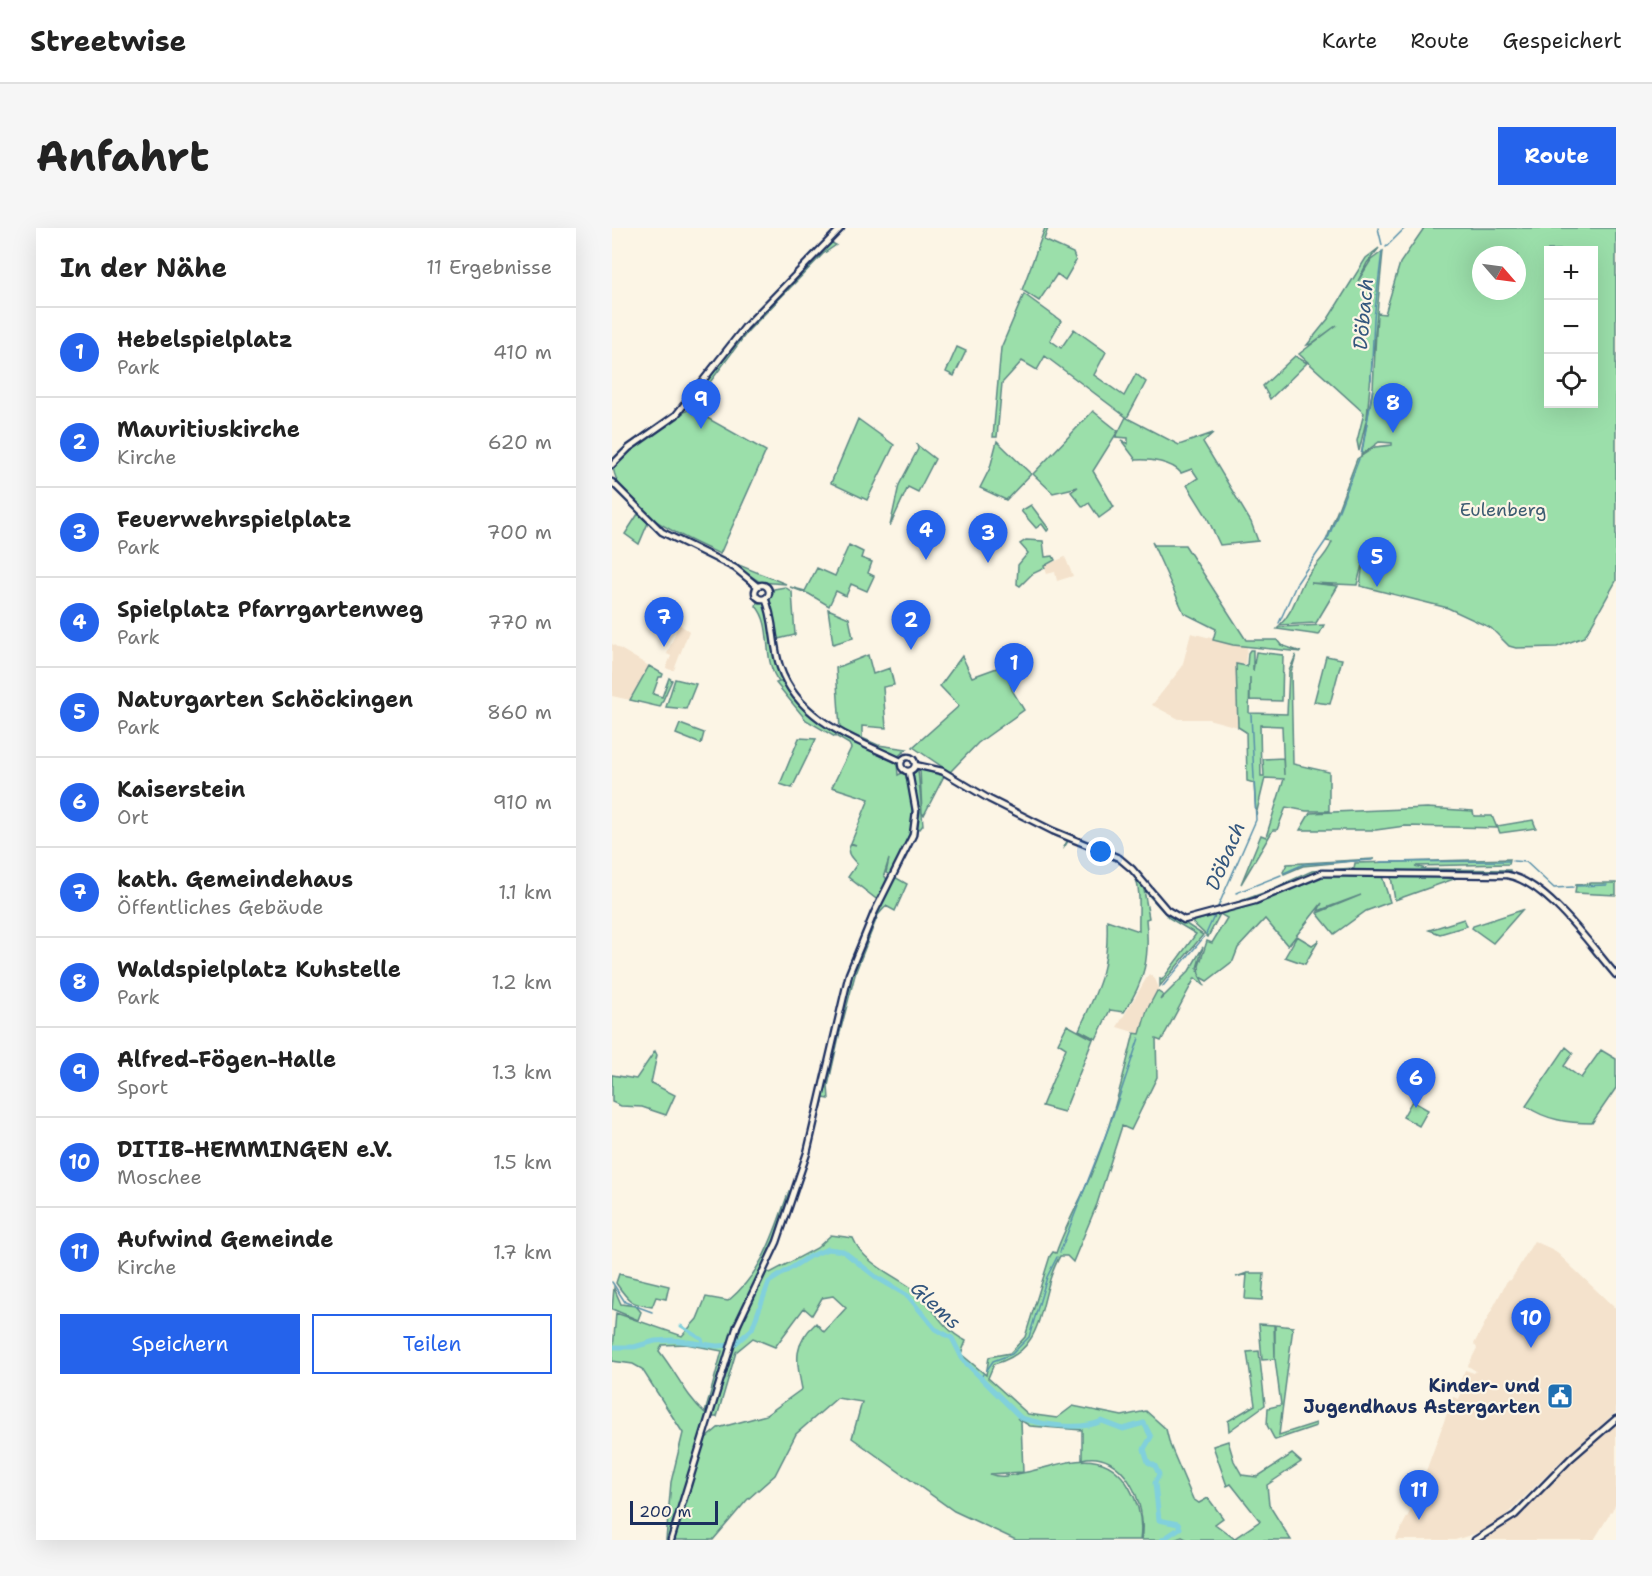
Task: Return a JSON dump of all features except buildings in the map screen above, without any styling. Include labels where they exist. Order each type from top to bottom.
[{"type":"main road","points":[[612,465],[629,448],[676,415],[745,327],[841,228]]},
{"type":"main road","points":[[612,482],[658,529],[735,568],[757,586],[763,585],[768,589],[769,594],[765,598]]},
{"type":"main road","points":[[757,586],[755,596],[765,598]]},
{"type":"main road","points":[[765,598],[771,616],[780,666],[799,701],[823,722],[901,761]]},
{"type":"main road","points":[[901,761],[909,757],[915,765],[942,771],[989,799],[1048,829],[1119,858],[1174,916],[1188,920],[1213,914],[1264,898],[1322,873],[1507,875],[1525,881],[1543,896],[1616,975]]},
{"type":"main road","points":[[901,761],[901,769],[909,772]]},
{"type":"main road","points":[[909,772],[915,765]]},
{"type":"main road","points":[[671,1540],[729,1350],[747,1301],[777,1242],[798,1180],[818,1114],[849,974],[874,913],[913,835],[916,811],[909,772]]},
{"type":"main road","points":[[1475,1540],[1515,1515],[1571,1458],[1616,1419]]},
{"type":"shaded area","points":[[1065,557],[1073,576],[1057,581],[1055,572],[1047,574],[1044,566]]},
{"type":"shaded area","points":[[679,624],[689,631],[674,670],[671,670],[666,668],[671,656],[667,654]]},
{"type":"shaded area","points":[[1191,633],[1247,647],[1245,664],[1236,664],[1238,727],[1208,719],[1179,719],[1152,705],[1182,667]]},
{"type":"shaded area","points":[[612,644],[649,666],[630,700],[612,696]]},
{"type":"shaded area","points":[[1149,974],[1155,979],[1159,988],[1147,1010],[1140,1034],[1117,1027]]},
{"type":"shaded area","points":[[1534,1241],[1554,1250],[1616,1309],[1616,1412],[1560,1462],[1500,1521],[1477,1533],[1455,1540],[1395,1540],[1414,1504],[1453,1397],[1459,1399],[1462,1388],[1458,1386],[1465,1370],[1474,1373],[1476,1371],[1468,1366],[1477,1348],[1474,1344],[1507,1281],[1511,1280]]},
{"type":"shaded area","points":[[1616,1422],[1616,1504],[1594,1540],[1479,1540],[1518,1516],[1560,1472]]},
{"type":"green space","points":[[1045,228],[1048,228],[1044,240],[1073,253],[1076,261],[1065,280],[1057,274],[1039,301],[1022,290]]},
{"type":"green space","name":"Eulenberg","points":[[1424,228],[1616,228],[1616,581],[1584,637],[1557,647],[1516,648],[1509,646],[1491,628],[1448,608],[1360,586],[1364,556],[1357,585],[1311,583],[1338,586],[1316,623],[1280,625],[1291,609],[1304,581],[1323,558],[1332,542],[1326,541],[1357,459],[1375,447],[1392,445],[1392,443],[1379,442],[1361,455],[1373,388],[1377,313],[1385,314],[1400,263]]},
{"type":"green space","points":[[830,242],[836,245],[823,254],[748,331],[694,404],[683,410],[740,334]]},
{"type":"green space","points":[[1379,248],[1367,263],[1358,281],[1371,260],[1383,251],[1367,417],[1359,451],[1357,441],[1364,413],[1299,354],[1337,325],[1307,345],[1328,319],[1366,258]]},
{"type":"green space","points":[[1024,294],[1061,321],[1050,340],[1061,348],[1074,329],[1106,352],[1094,375],[1124,396],[1136,374],[1146,382],[1127,418],[1179,445],[1213,433],[1203,442],[1251,522],[1258,541],[1220,545],[1207,517],[1187,485],[1198,478],[1192,469],[1181,473],[1172,466],[1160,462],[1136,460],[1121,440],[1128,444],[1128,438],[1116,437],[1126,417],[1045,356],[1037,370],[1022,361],[1002,383],[997,437],[993,437],[1001,348]]},
{"type":"green space","points":[[957,347],[966,351],[954,376],[946,372]]},
{"type":"green space","points":[[1295,356],[1307,363],[1270,399],[1263,386]]},
{"type":"green space","points":[[692,407],[691,409],[766,451],[720,554],[672,531],[640,509],[627,496],[618,482],[613,467],[626,453]]},
{"type":"green space","points":[[1093,411],[1118,431],[1093,471],[1114,507],[1099,518],[1089,503],[1083,507],[1071,492],[1078,487],[1053,493],[1033,474]]},
{"type":"green space","points":[[858,419],[894,445],[867,500],[831,483]]},
{"type":"green space","points":[[997,441],[1031,474],[1006,500],[980,488],[990,468]]},
{"type":"green space","points":[[917,445],[935,459],[918,492],[908,487],[890,526],[899,485],[918,449]]},
{"type":"green space","points":[[1031,505],[1049,529],[1047,531],[1042,524],[1036,528],[1021,511]]},
{"type":"green space","points":[[638,514],[648,523],[639,544],[625,534]]},
{"type":"green space","points":[[1026,540],[1043,541],[1045,557],[1053,556],[1055,560],[1032,574],[1020,586],[1017,584],[1018,565],[1028,553],[1020,544]]},
{"type":"green space","points":[[1152,542],[1154,545],[1185,545],[1246,640],[1277,640],[1281,645],[1301,652],[1233,645],[1213,640],[1216,629],[1184,613]]},
{"type":"green space","points":[[849,545],[863,552],[861,558],[872,562],[868,573],[874,576],[867,591],[851,584],[846,596],[836,591],[829,606],[809,594],[790,587],[805,591],[817,568],[835,576]]},
{"type":"green space","points":[[724,559],[786,584],[760,582]]},
{"type":"green space","points":[[785,587],[792,592],[795,635],[778,639],[769,596],[774,589]]},
{"type":"green space","points":[[757,602],[763,603],[766,608],[784,680],[780,682],[786,681],[808,711],[838,730],[835,737],[806,720],[776,683],[779,682],[770,663],[765,623],[756,606]]},
{"type":"green space","points":[[828,609],[849,618],[853,638],[833,644]]},
{"type":"green space","points":[[1324,625],[1319,635],[1277,629],[1279,627]]},
{"type":"green space","points":[[1253,650],[1253,671],[1256,652],[1283,655],[1282,701],[1250,700],[1250,677],[1249,713],[1287,714],[1289,671],[1296,655],[1291,672],[1293,764],[1329,772],[1329,811],[1306,811],[1286,807],[1277,830],[1273,830],[1241,884],[1261,835],[1266,837],[1284,779],[1265,778],[1256,815],[1254,783],[1247,781],[1246,732],[1238,727],[1236,664],[1247,666],[1248,653]],"holes":[[[1260,725],[1282,726],[1284,775],[1283,758],[1263,759],[1264,776],[1261,776]]]},
{"type":"green space","points":[[868,655],[873,674],[890,668],[894,685],[883,687],[886,728],[862,726],[862,738],[878,745],[907,749],[897,757],[840,729],[836,668]]},
{"type":"green space","points":[[962,656],[972,677],[1005,665],[1012,690],[1024,710],[978,743],[950,772],[913,747],[959,706],[940,686]]},
{"type":"green space","points":[[1326,656],[1342,659],[1330,704],[1314,702]]},
{"type":"green space","points":[[649,666],[663,674],[659,677],[653,694],[662,697],[669,678],[672,680],[660,707],[630,700]]},
{"type":"green space","points":[[675,679],[696,684],[686,709],[666,707]]},
{"type":"green space","points":[[680,724],[704,733],[701,744],[676,734]]},
{"type":"green space","points":[[838,734],[897,763],[898,775],[902,773],[908,776],[912,806],[911,828],[891,876],[886,873],[889,859],[884,875],[889,883],[893,876],[907,884],[895,911],[886,906],[878,915],[856,971],[828,1086],[829,1099],[824,1098],[786,1226],[766,1271],[770,1273],[817,1248],[831,1235],[853,1238],[871,1261],[913,1289],[926,1301],[948,1329],[966,1341],[961,1354],[986,1375],[989,1357],[1010,1353],[1025,1337],[1050,1256],[1053,1252],[1056,1253],[1104,1142],[1134,1033],[1140,1034],[1147,1010],[1157,991],[1163,995],[1160,1000],[1189,971],[1203,947],[1197,968],[1200,976],[1199,966],[1207,941],[1212,943],[1227,918],[1220,914],[1208,937],[1192,922],[1214,915],[1214,919],[1215,914],[1260,901],[1322,874],[1402,875],[1399,877],[1405,875],[1465,875],[1395,900],[1391,877],[1382,876],[1390,902],[1366,911],[1334,934],[1317,913],[1361,895],[1318,911],[1322,903],[1288,946],[1265,919],[1238,948],[1233,961],[1207,981],[1200,977],[1205,986],[1195,978],[1161,1041],[1156,1039],[1157,1077],[1131,1130],[1122,1126],[1097,1204],[1073,1262],[1067,1256],[1060,1256],[1047,1288],[1033,1334],[1025,1347],[1012,1357],[994,1364],[988,1378],[1028,1414],[1057,1418],[1073,1406],[1122,1416],[1146,1411],[1166,1429],[1170,1445],[1193,1499],[1199,1503],[1208,1498],[1223,1518],[1215,1524],[1236,1540],[1188,1540],[1182,1537],[1174,1540],[1141,1540],[1142,1526],[1141,1511],[1130,1483],[1121,1471],[1110,1463],[1097,1458],[1082,1459],[1082,1430],[1030,1426],[1017,1418],[1021,1422],[1023,1472],[990,1474],[1007,1476],[1079,1461],[1093,1461],[1106,1465],[1118,1473],[1129,1487],[1138,1506],[1141,1526],[1140,1540],[1016,1540],[954,1511],[852,1438],[862,1402],[837,1398],[796,1434],[775,1475],[747,1500],[713,1540],[666,1540],[671,1482],[683,1433],[642,1369],[633,1364],[612,1361],[616,1313],[682,1336],[697,1319],[706,1297],[728,1301],[750,1277],[766,1251],[789,1191],[792,1193],[775,1240],[747,1301],[677,1526],[705,1439],[718,1428],[766,1415],[802,1389],[798,1353],[803,1338],[816,1323],[824,1332],[846,1308],[833,1296],[822,1298],[812,1315],[804,1308],[775,1347],[753,1338],[736,1352],[717,1417],[712,1417],[747,1308],[777,1242],[798,1181],[847,981],[880,902],[848,877],[857,864],[850,855],[849,847],[851,844],[856,845],[851,843],[869,799],[832,787],[851,748],[849,744],[837,737]],"holes":[[[686,1344],[722,1351],[705,1413],[692,1399],[659,1351],[662,1345]]]},
{"type":"green space","points":[[799,738],[816,739],[792,788],[780,784]]},
{"type":"green space","points":[[920,769],[944,776],[924,815],[922,813]]},
{"type":"green space","points":[[918,770],[923,825],[920,829],[917,827],[913,773]]},
{"type":"green space","points":[[1427,808],[1473,811],[1474,816],[1492,816],[1497,828],[1405,826],[1376,830],[1300,830],[1310,813]]},
{"type":"green space","points":[[1533,820],[1536,828],[1500,833],[1497,826]]},
{"type":"green space","points":[[1086,847],[1104,853],[1123,864]]},
{"type":"green space","points":[[1374,859],[1303,866],[1284,874],[1283,872],[1287,864]]},
{"type":"green space","points":[[1510,859],[1509,864],[1415,866],[1426,869],[1510,870],[1510,874],[1405,871],[1322,872],[1269,894],[1227,906],[1312,871],[1354,868],[1355,863]]},
{"type":"green space","points":[[1131,871],[1166,911],[1203,935],[1160,986],[1160,979],[1162,980],[1196,934],[1169,918],[1144,890],[1149,918],[1146,919],[1146,957],[1141,979],[1124,1012],[1110,1010],[1096,1039],[1079,1030],[1101,977],[1106,952],[1107,920],[1139,931],[1139,895]]},
{"type":"green space","points":[[1616,883],[1616,895],[1575,893],[1576,885]]},
{"type":"green space","points":[[1522,910],[1493,943],[1472,928],[1473,926]]},
{"type":"green space","points":[[1464,919],[1467,926],[1440,934],[1429,930]]},
{"type":"green space","points":[[1297,936],[1312,945],[1319,940],[1305,964],[1285,957]]},
{"type":"green space","points":[[1067,1025],[1093,1039],[1064,1112],[1042,1106],[1066,1048],[1058,1043]]},
{"type":"green space","points":[[1566,1047],[1573,1053],[1564,1066],[1581,1078],[1601,1050],[1616,1059],[1616,1088],[1592,1123],[1558,1120],[1541,1115],[1526,1106]]},
{"type":"green space","points":[[655,1051],[657,1055],[651,1083],[675,1095],[666,1115],[642,1107],[621,1106],[612,1102],[612,1075],[636,1079]]},
{"type":"green space","points":[[1412,1101],[1428,1110],[1419,1126],[1403,1117]]},
{"type":"green space","points":[[1247,1273],[1264,1273],[1262,1300],[1245,1299],[1247,1274],[1236,1277]]},
{"type":"green space","points":[[619,1274],[669,1286],[666,1299],[656,1297],[652,1307],[635,1303],[616,1283]]},
{"type":"green space","points":[[614,1288],[621,1304],[636,1306],[641,1312],[638,1320],[612,1309]]},
{"type":"green space","points":[[1259,1324],[1274,1325],[1275,1359],[1262,1360]]},
{"type":"green space","points":[[1275,1325],[1293,1327],[1279,1435],[1316,1423],[1316,1426],[1275,1440],[1267,1425],[1268,1408],[1281,1405],[1275,1359]]},
{"type":"green space","points":[[1259,1351],[1265,1405],[1229,1431],[1228,1421],[1255,1405],[1247,1352]]},
{"type":"green space","points":[[1228,1441],[1234,1461],[1242,1475],[1257,1477],[1292,1454],[1301,1462],[1267,1485],[1269,1505],[1291,1540],[1239,1540],[1235,1538],[1260,1521],[1231,1484],[1227,1486],[1213,1446]]},
{"type":"waterway","points":[[1378,228],[1382,245]]},
{"type":"waterway","name":"Döbach","points":[[1386,247],[1405,228]]},
{"type":"waterway","name":"Döbach","points":[[1371,380],[1374,318],[1382,251]]},
{"type":"waterway","name":"Döbach","points":[[1362,452],[1373,388]]},
{"type":"waterway","name":"Döbach","points":[[1279,623],[1297,583],[1329,536],[1359,459]]},
{"type":"waterway","name":"Döbach","points":[[1217,909],[1256,820],[1251,714]]},
{"type":"waterway","points":[[1284,873],[1304,864],[1372,860]]},
{"type":"waterway","points":[[1380,862],[1509,861]]},
{"type":"waterway","points":[[1513,861],[1526,862],[1554,888],[1573,887]]},
{"type":"waterway","points":[[1236,893],[1281,875]]},
{"type":"waterway","points":[[1577,886],[1607,885]]},
{"type":"waterway","name":"Döbach","points":[[1206,934],[1215,914]]},
{"type":"waterway","name":"Döbach","points":[[1163,986],[1204,937]]},
{"type":"waterway","name":"Döbach","points":[[1111,1121],[1139,1038]]},
{"type":"waterway","name":"Döbach","points":[[1060,1252],[1110,1124]]},
{"type":"waterway","name":"Glems","points":[[612,1347],[634,1347],[655,1341],[673,1340],[717,1346],[734,1345],[752,1329],[769,1282],[810,1256],[828,1249],[843,1251],[876,1277],[908,1296],[935,1329],[952,1338],[963,1360],[1021,1418],[1051,1425],[1073,1426],[1102,1421],[1123,1429],[1144,1423],[1151,1437],[1144,1449],[1148,1462],[1155,1466],[1159,1474],[1155,1483],[1159,1520],[1178,1524],[1180,1528],[1162,1540]]},
{"type":"waterway","name":"Döbach","points":[[987,1370],[993,1361],[1012,1354],[1029,1337],[1047,1277],[1057,1257]]},
{"type":"waterway","points":[[612,1282],[625,1302],[652,1312]]},
{"type":"waterway","points":[[681,1326],[702,1339],[704,1344]]},
{"type":"waterway","name":"Döbach","points":[[981,1378],[983,1374]]},
{"type":"place","name":"Alfred-Fögen-Halle","points":[[701,429]]},
{"type":"place","name":"Waldspielplatz Kuhstelle","points":[[1393,433]]},
{"type":"place","name":"Spielplatz Pfarrgartenweg","points":[[926,560]]},
{"type":"place","name":"Feuerwehrspielplatz","points":[[988,563]]},
{"type":"place","name":"Naturgarten Schöckingen","points":[[1377,587]]},
{"type":"place","name":"kath. Gemeindehaus","points":[[664,647]]},
{"type":"place","name":"Mauritiuskirche","points":[[911,650]]},
{"type":"place","name":"Hebelspielplatz","points":[[1014,693]]},
{"type":"place","name":"Kaiserstein","points":[[1416,1108]]},
{"type":"place","name":"DITIB-HEMMINGEN e.V.","points":[[1531,1348]]},
{"type":"place","name":"Kinder- und Jugendhaus Astergarten","points":[[1560,1396]]},
{"type":"place","name":"Aufwind Gemeinde","points":[[1419,1520]]}]
